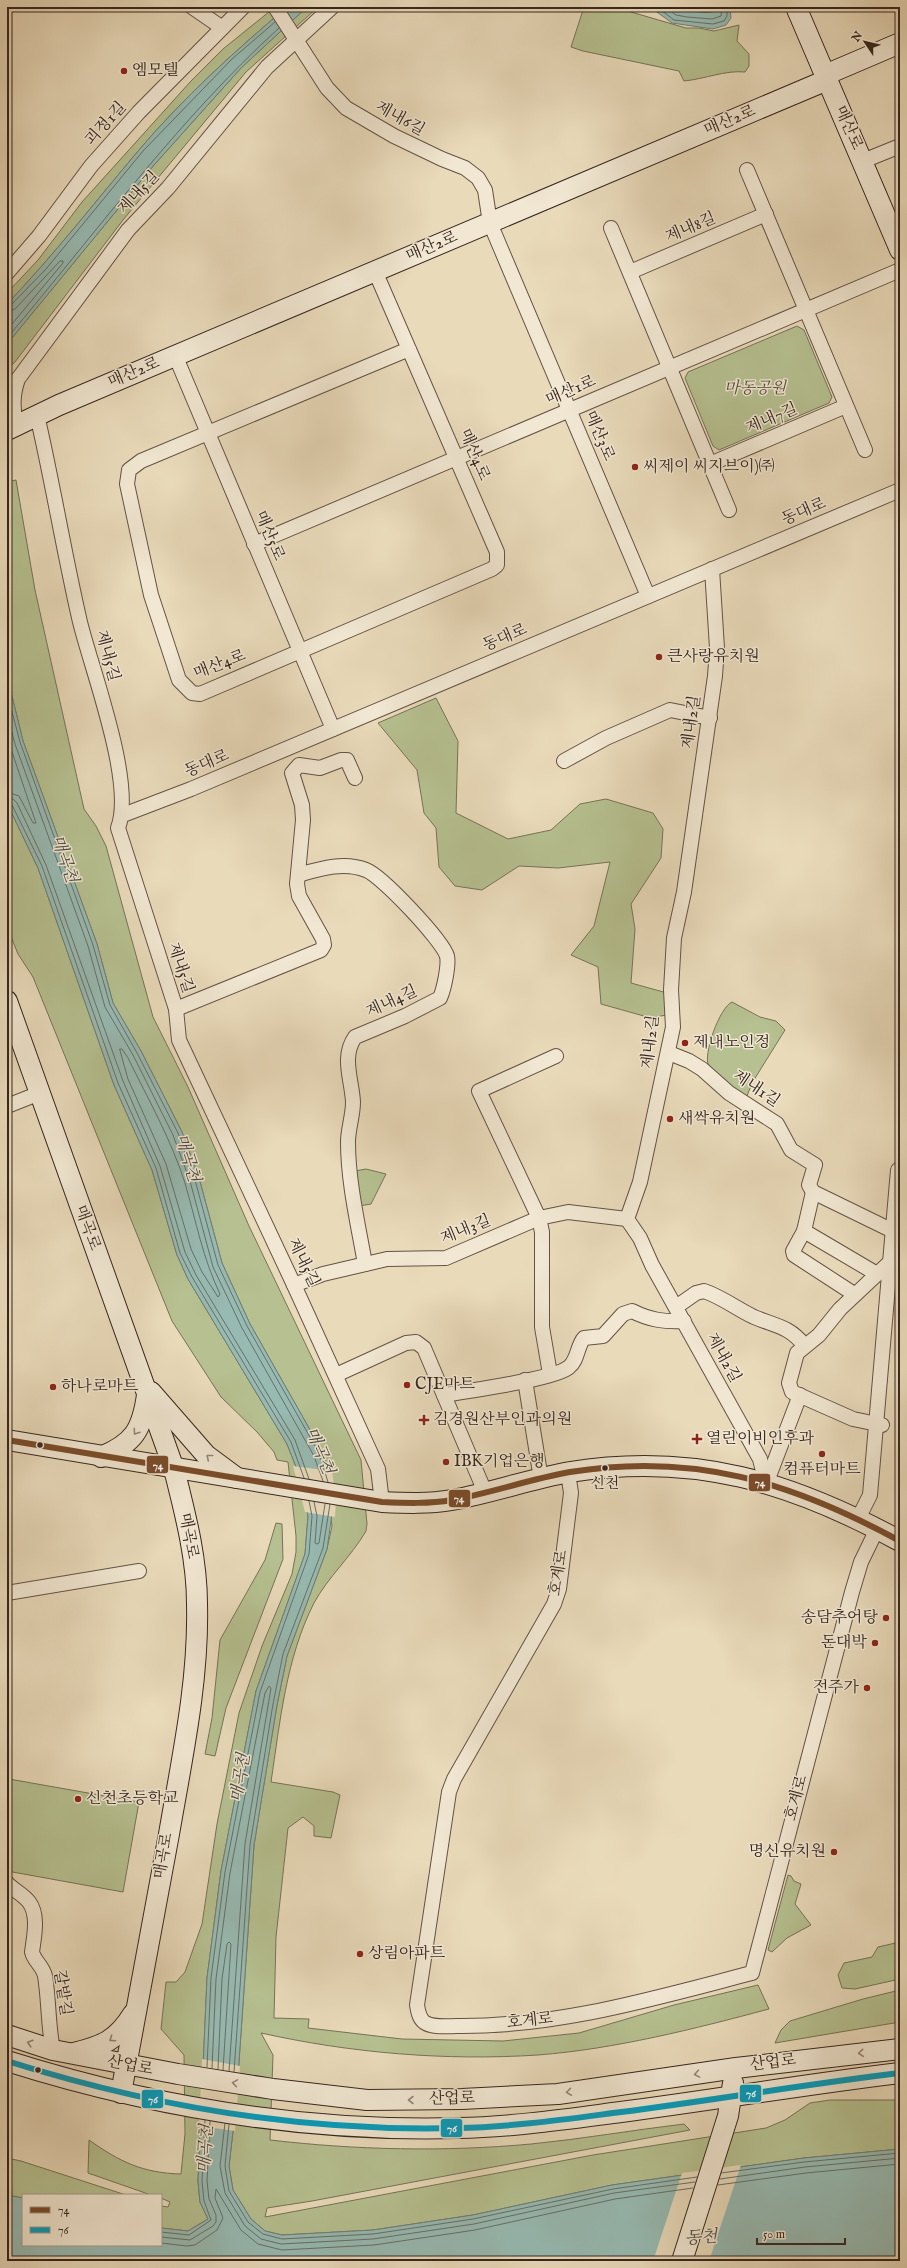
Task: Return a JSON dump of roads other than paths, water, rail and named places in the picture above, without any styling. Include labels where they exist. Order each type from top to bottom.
[{"type":"street","points":[[192,7],[221,27]]},
{"type":"street","name":"괴정1길","points":[[7,273],[39,236],[80,179],[139,112],[242,7]]},
{"type":"street","name":"제내6길","points":[[275,7],[327,88],[346,108],[394,136],[442,159],[465,168],[478,178],[485,190],[490,223]]},
{"type":"street","name":"제내5길","points":[[11,428],[13,393],[18,379],[55,326],[128,230],[168,188],[267,67],[294,37],[332,7]]},
{"type":"street","name":"매산로","points":[[796,7],[900,250]]},
{"type":"street","name":"매산2로","points":[[11,428],[175,356],[490,223],[826,78],[900,43]]},
{"type":"street","points":[[863,161],[900,146]]},
{"type":"street","points":[[747,170],[865,450]]},
{"type":"street","name":"제내8길","points":[[630,272],[766,214]]},
{"type":"street","name":"매산3로","points":[[490,223],[648,596]]},
{"type":"street","points":[[611,228],[671,368],[729,510]]},
{"type":"street","name":"매산1로","points":[[254,544],[900,270]]},
{"type":"street","name":"매산4로","points":[[375,271],[457,458],[497,552],[497,565],[492,570],[200,694],[192,693],[180,680],[151,595],[126,477],[133,465],[409,349]]},
{"type":"street","name":"매산5로","points":[[175,356],[333,729]]},
{"type":"street","name":"제내7길","points":[[710,464],[846,406]]},
{"type":"street","name":"제내5길","points":[[38,415],[80,623],[121,772],[123,815],[118,828],[176,1009],[179,1040],[336,1375],[378,1469],[382,1502]]},
{"type":"street","name":"동대로","points":[[123,815],[191,789],[900,490]]},
{"type":"street","name":"제내2길","points":[[712,569],[717,648],[710,718],[684,892],[674,938],[671,990],[673,1027],[669,1053],[640,1182],[627,1219],[640,1238],[652,1265],[760,1459],[766,1484]]},
{"type":"street","points":[[564,761],[606,738],[670,710],[710,718]]},
{"type":"street","points":[[176,1009],[321,950],[324,945],[322,939],[299,896],[298,875],[303,820],[302,805],[292,774],[299,765],[320,768],[341,760],[347,760],[355,778]]},
{"type":"street","name":"제내4길","points":[[298,875],[332,867],[351,866],[367,870],[382,880],[404,902],[443,948],[447,957],[446,980],[440,998],[405,1016],[355,1037],[351,1043],[347,1059],[353,1103],[348,1141],[350,1172],[365,1264]]},
{"type":"street","name":"매곡로","points":[[7,1001],[174,1469],[186,1520],[195,1573],[197,1603],[196,1657],[182,1759],[121,2093]]},
{"type":"street","name":"제내1길","points":[[669,1053],[689,1061],[702,1069],[729,1094],[777,1124],[792,1150],[815,1165],[809,1184],[813,1192]]},
{"type":"street","points":[[550,1374],[542,1327],[542,1232],[539,1218],[479,1091],[556,1056]]},
{"type":"street","points":[[7,1106],[40,1093]]},
{"type":"street","points":[[858,1519],[870,1495],[879,1425],[890,1262],[898,1175]]},
{"type":"street","points":[[854,1294],[794,1255],[793,1252],[804,1231],[813,1192],[893,1231]]},
{"type":"street","name":"제내3길","points":[[294,1285],[323,1274],[387,1259],[446,1258],[539,1218],[568,1212],[627,1219]]},
{"type":"street","points":[[804,1231],[877,1274]]},
{"type":"street","points":[[879,1425],[853,1419],[800,1396],[792,1392],[789,1383],[797,1353],[804,1345],[819,1335],[828,1322],[854,1294],[890,1262]]},
{"type":"street","points":[[676,1307],[696,1294],[704,1291],[713,1294],[754,1316],[785,1328],[795,1334],[804,1345]]},
{"type":"street","points":[[444,1395],[525,1380],[569,1368],[584,1338],[603,1336],[622,1314],[632,1311],[648,1319],[660,1322],[684,1321]]},
{"type":"street","points":[[336,1375],[406,1343],[416,1342],[424,1348],[485,1492]]},
{"type":"street","points":[[525,1380],[541,1479]]},
{"type":"street","points":[[102,1457],[120,1449],[136,1434],[144,1418],[145,1389]]},
{"type":"street","points":[[145,1389],[206,1455],[240,1480]]},
{"type":"street","points":[[766,1484],[800,1396]]},
{"type":"street","points":[[7,1440],[240,1480],[382,1502],[417,1503],[451,1500],[568,1472],[639,1464],[676,1466],[731,1474],[821,1502],[900,1541]]},
{"type":"street","name":"호계로","points":[[568,1472],[571,1493],[559,1589],[554,1604],[454,1779],[449,1792],[417,2005],[419,2015],[424,2022],[436,2025],[474,2026],[566,2018],[752,1973],[852,1592],[861,1562],[877,1529]]},
{"type":"street","points":[[7,1593],[139,1571]]},
{"type":"street","name":"갈밭길","points":[[7,1883],[29,1901],[33,1910],[35,1919],[32,1952],[33,1957],[39,1962],[45,1975],[62,2052]]},
{"type":"street","points":[[62,2052],[95,2048],[113,2039],[124,2030],[137,2009]]},
{"type":"street","name":"산업로","points":[[7,2036],[62,2052],[126,2065],[273,2089],[367,2100],[462,2099],[558,2094],[736,2068],[900,2049]]},
{"type":"street","name":"산업로","points":[[7,2061],[121,2093],[174,2104],[273,2120],[365,2128],[460,2128],[559,2121],[819,2082],[900,2073]]},
{"type":"street","points":[[682,2261],[728,2116],[736,2068]]},
{"type":"water","points":[[287,7],[307,7],[241,68],[154,165],[7,344],[7,304],[41,267],[139,150],[173,112],[229,58]]},
{"type":"water","points":[[650,7],[730,7],[731,18],[726,25],[713,29],[672,23]]},
{"type":"water","points":[[7,676],[23,741],[97,944],[113,1003],[141,1051],[182,1132],[199,1178],[222,1263],[250,1324],[322,1451],[332,1478],[334,1500],[327,1549],[287,1656],[277,1705],[254,1845],[236,2105],[229,2166],[233,2190],[251,2219],[265,2231],[282,2235],[373,2230],[473,2215],[612,2185],[804,2158],[900,2149],[900,2261],[7,2261],[7,2195],[22,2198],[22,2246],[162,2246],[162,2228],[188,2231],[208,2219],[200,2202],[198,2181],[207,1978],[221,1871],[256,1691],[305,1554],[308,1516],[300,1477],[287,1444],[188,1279],[177,1255],[152,1170],[114,1085],[38,868],[7,803]]},
{"type":"place","name":"엠모텔","points":[[124,71]]},
{"type":"place","name":"씨제이 씨지브이)㈜","points":[[635,467]]},
{"type":"place","name":"큰사랑유치원","points":[[659,657]]},
{"type":"place","name":"제내노인정","points":[[685,1043]]},
{"type":"place","name":"새싹유치원","points":[[670,1119]]},
{"type":"place","name":"CJE마트","points":[[407,1385]]},
{"type":"place","name":"하나로마트","points":[[53,1387]]},
{"type":"place","name":"김경원산부인과의원","points":[[424,1420]]},
{"type":"place","name":"열린이비인후과","points":[[697,1439]]},
{"type":"place","name":"컴퓨터마트","points":[[822,1454]]},
{"type":"place","name":"IBK기업은행","points":[[446,1462]]},
{"type":"place","name":"신천","points":[[605,1468]]},
{"type":"place","name":"송담추어탕","points":[[886,1618]]},
{"type":"place","name":"돈대박","points":[[875,1643]]},
{"type":"place","name":"전주가","points":[[867,1688]]},
{"type":"place","name":"신천초등학교","points":[[78,1799]]},
{"type":"place","name":"명신유치원","points":[[834,1852]]},
{"type":"place","name":"상림아파트","points":[[360,1954]]},
{"type":"park label","name":"마동공원","points":[[755,389]]},
{"type":"water label","name":"매곡천","points":[[64,859]]},
{"type":"water label","name":"매곡천","points":[[187,1158]]},
{"type":"water label","name":"매곡천","points":[[319,1451]]},
{"type":"water label","name":"매곡천","points":[[241,1778]]},
{"type":"water label","name":"매곡천","points":[[206,2149]]},
{"type":"water label","name":"동천","points":[[701,2238]]}]
